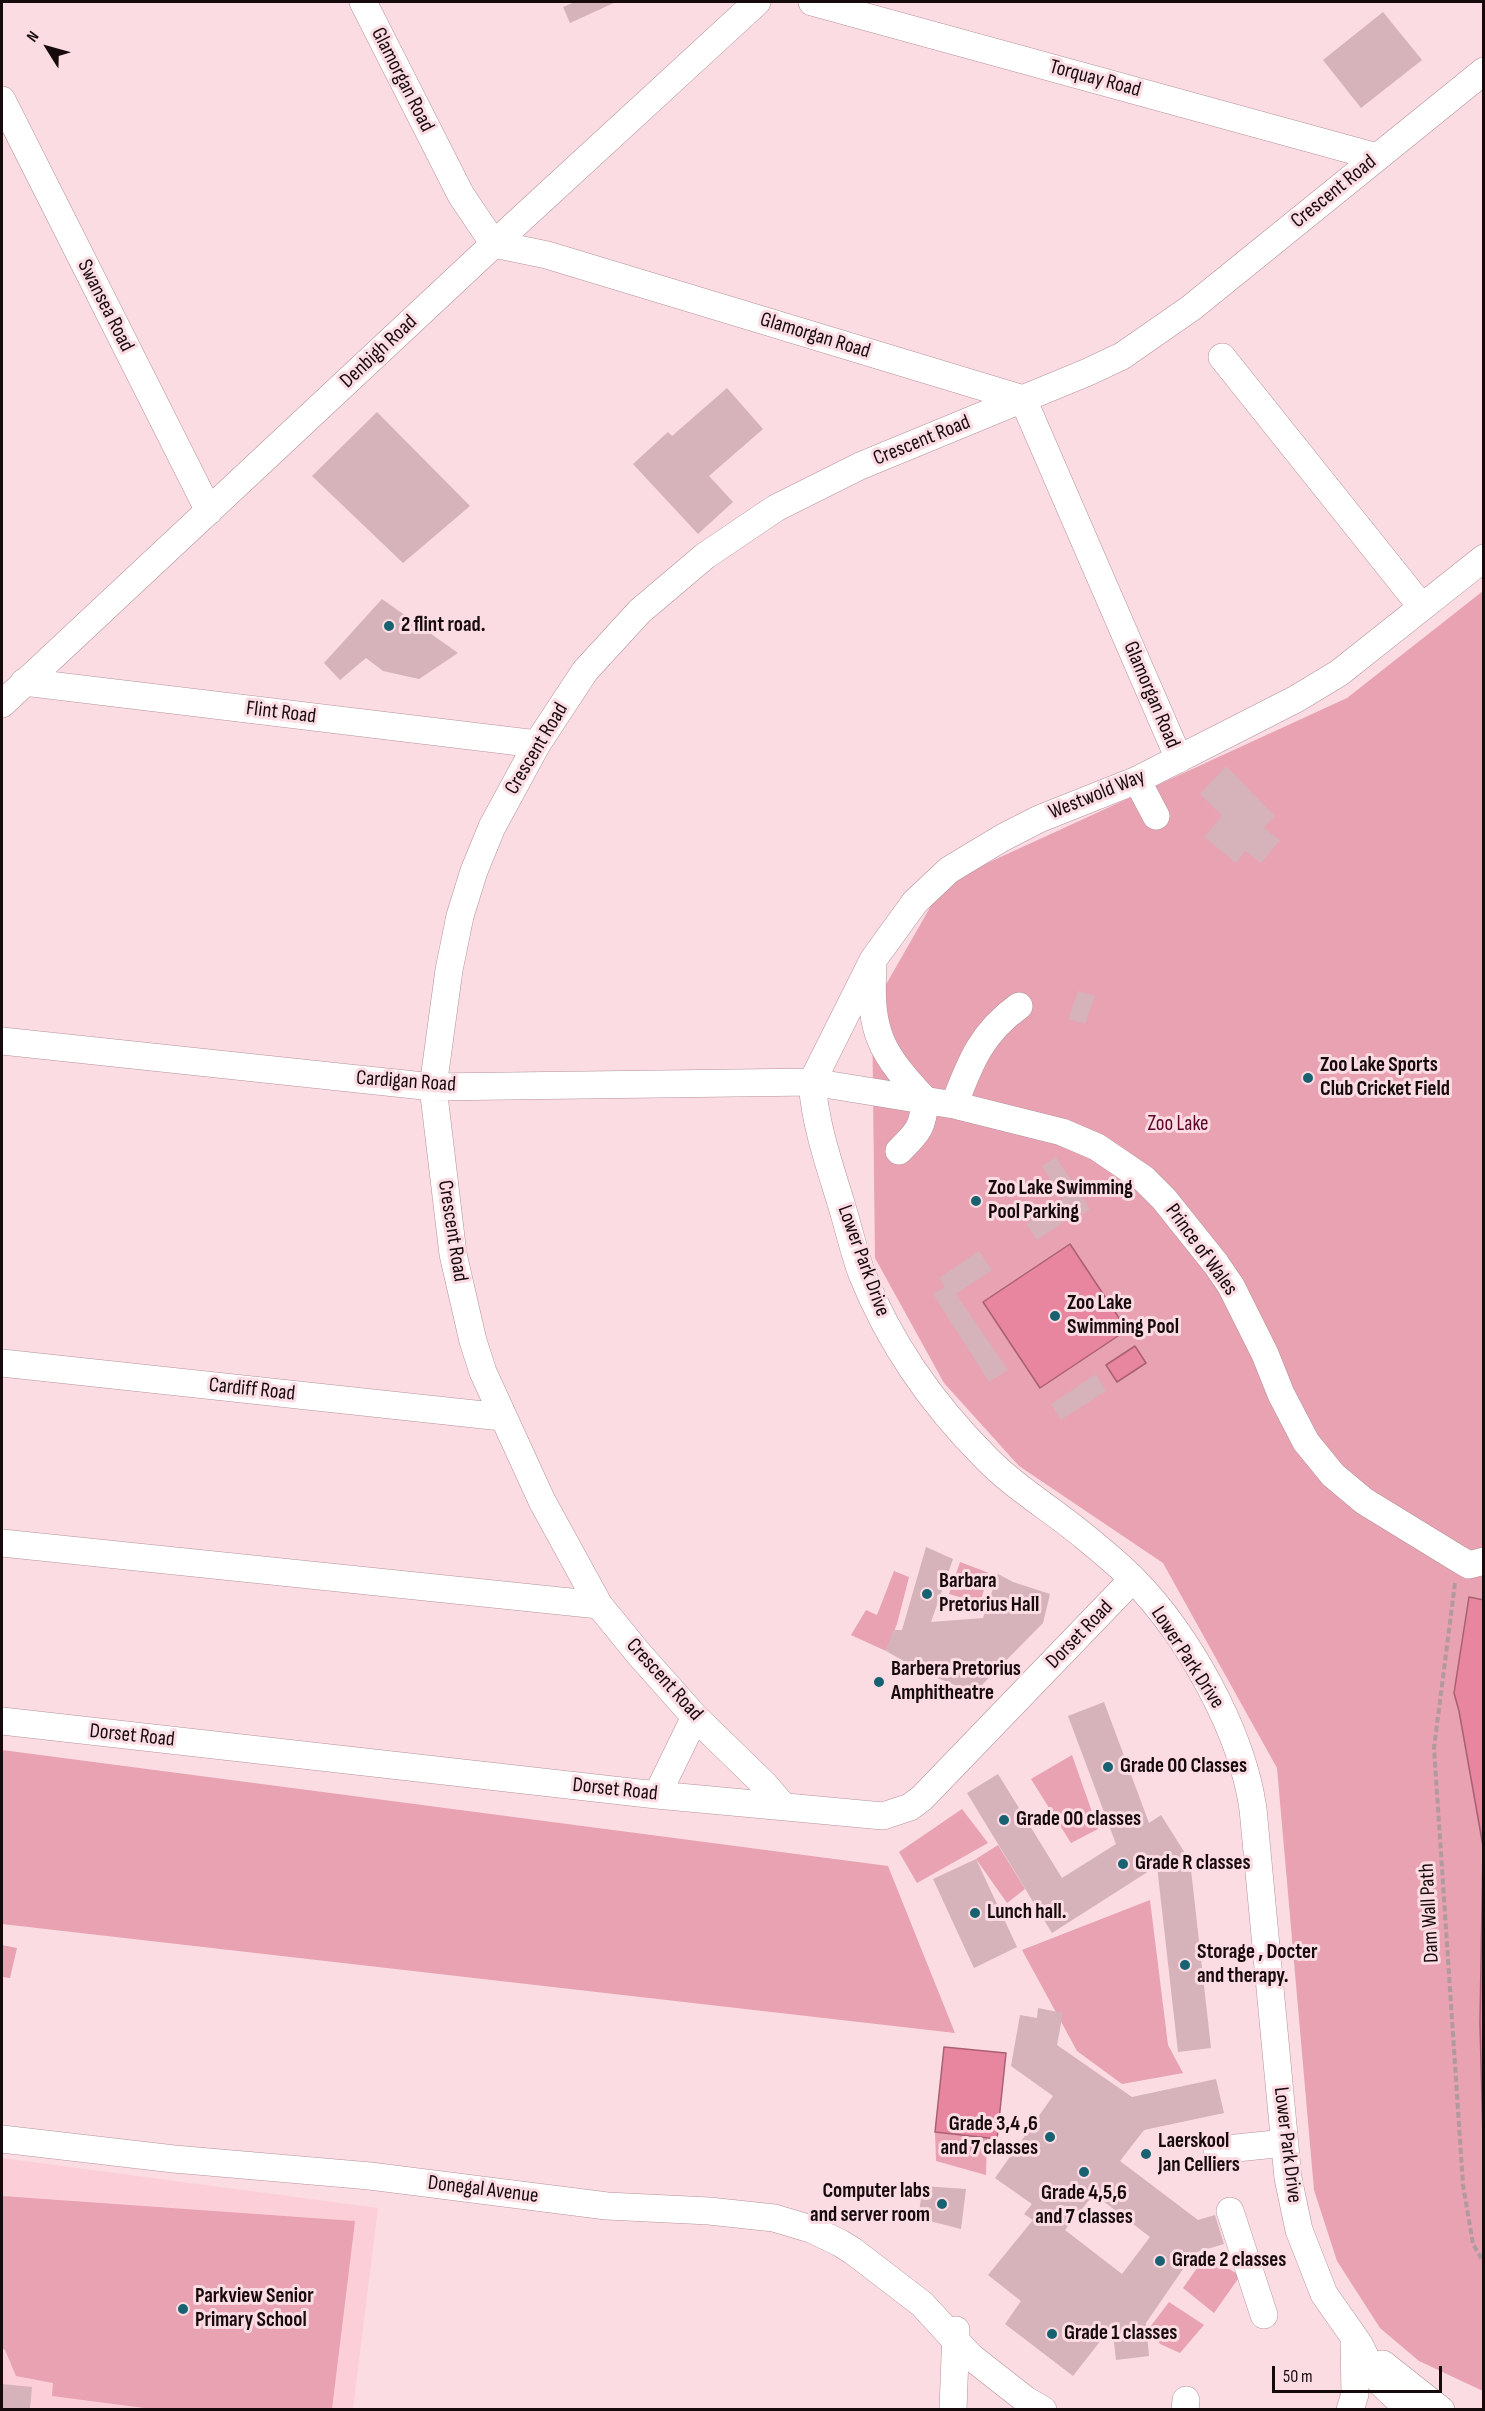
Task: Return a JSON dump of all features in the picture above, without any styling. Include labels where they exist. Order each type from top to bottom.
[{"type":"street","name":"Glamorgan Road","points":[[363,2],[461,195],[494,244],[547,255],[1023,399],[1179,759]]},
{"type":"street","name":"Denbigh Road","points":[[2,704],[494,244],[757,2]]},
{"type":"street","name":"Torquay Road","points":[[812,2],[1377,157]]},
{"type":"street","name":"Crescent Road","points":[[783,1806],[765,1785],[695,1717],[599,1605],[542,1501],[502,1417],[473,1341],[453,1254],[433,1087],[449,970],[474,871],[492,826],[537,744],[585,671],[640,611],[705,556],[776,508],[860,466],[1088,372],[1144,342],[1191,308],[1484,71]]},
{"type":"street","name":"Swansea Road","points":[[2,100],[209,511]]},
{"type":"street","points":[[1222,357],[1421,606]]},
{"type":"street","name":"Westwold Way","points":[[812,1082],[873,960],[915,902],[957,864],[1039,819],[1137,780],[1179,759],[1278,708],[1339,673],[1484,558]]},
{"type":"street","name":"Flint Road","points":[[24,682],[537,744]]},
{"type":"street","points":[[1137,780],[1156,816]]},
{"type":"street","points":[[873,960],[871,999],[884,1050],[896,1069],[925,1100],[924,1121],[899,1151]]},
{"type":"street","points":[[954,1105],[974,1054],[998,1023],[1019,1006]]},
{"type":"street","name":"Cardigan Road","points":[[2,1041],[433,1087],[812,1082]]},
{"type":"street","name":"Prince of Wales","points":[[812,1082],[954,1105],[1062,1132],[1097,1148],[1144,1179],[1164,1199],[1231,1286],[1265,1354],[1281,1394],[1306,1442],[1320,1461],[1364,1501],[1457,1558],[1469,1565],[1484,1560]]},
{"type":"street","name":"Lower Park Drive","points":[[812,1082],[821,1138],[862,1274],[889,1333],[916,1375],[952,1422],[986,1459],[1085,1537],[1133,1579],[1170,1626],[1222,1711],[1244,1763],[1253,1809],[1288,2178],[1299,2230],[1324,2294],[1356,2340],[1366,2361],[1382,2384],[1409,2409]]},
{"type":"street","name":"Cardiff Road","points":[[2,1363],[502,1417]]},
{"type":"street","points":[[2,1543],[599,1605]]},
{"type":"street","name":"Dorset Road","points":[[2,1721],[657,1795],[883,1816],[910,1807],[932,1788],[1133,1579]]},
{"type":"street","points":[[657,1795],[695,1717]]},
{"type":"street","name":"Donegal Avenue","points":[[2,2139],[174,2159],[370,2176],[607,2206],[709,2211],[774,2218],[811,2229],[840,2243],[958,2336],[1057,2409]]},
{"type":"street","points":[[1217,2150],[1285,2143]]},
{"type":"street","points":[[1230,2211],[1264,2315]]},
{"type":"street","points":[[953,2408],[958,2336]]},
{"type":"street","points":[[1350,2409],[1355,2394],[1356,2340]]},
{"type":"street","name":"Lower Park Drive","points":[[1356,2340],[1442,2409]]},
{"type":"path","name":"Dam Wall Path","points":[[1457,1558],[1434,1748],[1461,2165],[1473,2244],[1484,2263]]},
{"type":"shaded area","name":"Zoo Lake Swimming Pool","points":[[1070,1244],[1127,1330],[1040,1388],[983,1302]]},
{"type":"shaded area","points":[[1135,1346],[1146,1363],[1117,1382],[1106,1365]]},
{"type":"shaded area","points":[[1469,1597],[1484,1600],[1483,2142],[1480,2023],[1483,1846],[1454,1693]]},
{"type":"shaded area","points":[[944,2047],[1006,2053],[997,2139],[935,2132]]},
{"type":"shaded area","name":"Parkview Senior Primary School","points":[[2,2158],[378,2208],[353,2409],[2,2410]]},
{"type":"green space","name":"Zoo Lake","points":[[1483,591],[1483,2391],[1419,2361],[1380,2328],[1337,2261],[1314,2190],[1277,1768],[1163,1563],[1019,1466],[944,1383],[875,1258],[872,1009],[944,883],[1347,698]]},
{"type":"green space","points":[[960,1562],[989,1573],[980,1603],[949,1594]]},
{"type":"green space","points":[[894,1571],[909,1577],[897,1624],[886,1651],[851,1635],[866,1610],[877,1615]]},
{"type":"green space","points":[[2,1750],[888,1866],[955,2033],[2,1924]]},
{"type":"green space","points":[[1072,1755],[1098,1829],[1071,1843],[1031,1779]]},
{"type":"green space","points":[[962,1809],[988,1843],[917,1883],[899,1852]]},
{"type":"green space","points":[[998,1845],[1025,1889],[1007,1903],[976,1859]]},
{"type":"green space","points":[[1150,1900],[1168,2045],[1183,2073],[1122,2084],[1077,2051],[1022,1950]]},
{"type":"green space","points":[[2,1945],[17,1948],[10,1978],[2,1977]]},
{"type":"green space","points":[[935,2132],[987,2138],[986,2175],[936,2161]]},
{"type":"green space","name":"Parkview Senior Primary School","points":[[2,2196],[355,2221],[332,2409],[160,2410],[52,2396],[53,2383],[16,2376],[2,2348]]},
{"type":"green space","points":[[1207,2254],[1240,2276],[1214,2313],[1183,2288]]},
{"type":"green space","points":[[1169,2302],[1204,2325],[1180,2353],[1160,2344],[1150,2327]]},
{"type":"building","points":[[575,2],[616,2],[570,23],[563,7]]},
{"type":"building","points":[[1383,12],[1422,60],[1361,108],[1323,60]]},
{"type":"building","points":[[727,388],[763,429],[709,476],[733,502],[698,534],[633,464],[668,432],[672,436]]},
{"type":"building","points":[[377,412],[470,506],[403,563],[312,476]]},
{"type":"building","name":"2 flint road.","points":[[382,599],[458,653],[419,679],[383,671],[366,658],[340,680],[324,663]]},
{"type":"building","points":[[1226,766],[1275,816],[1264,828],[1280,840],[1261,863],[1245,851],[1236,863],[1204,837],[1222,816],[1200,794]]},
{"type":"building","points":[[1078,991],[1095,996],[1085,1024],[1068,1019]]},
{"type":"building","points":[[1056,1157],[1090,1209],[1077,1218],[1073,1216],[1037,1240],[1026,1224],[1063,1199],[1042,1166]]},
{"type":"building","points":[[979,1251],[992,1270],[956,1294],[1008,1370],[989,1382],[933,1294],[945,1287],[939,1278]]},
{"type":"building","points":[[1096,1374],[1106,1391],[1061,1420],[1051,1404]]},
{"type":"building","points":[[926,1547],[953,1559],[931,1622],[983,1618],[998,1574],[1013,1582],[1050,1594],[1043,1623],[974,1693],[923,1672],[886,1651],[893,1630],[902,1630]]},
{"type":"building","points":[[1104,1702],[1149,1823],[1161,1815],[1190,1861],[1211,2048],[1178,2052],[1157,1866],[1052,1933],[967,1793],[998,1774],[1062,1878],[1116,1844],[1068,1716]]},
{"type":"building","name":"Lunch hall.","points":[[976,1859],[1017,1947],[974,1968],[933,1879]]},
{"type":"building","points":[[1038,2008],[1063,2013],[1057,2045],[1132,2097],[1216,2079],[1224,2113],[1144,2130],[1120,2161],[1198,2220],[1215,2215],[1224,2244],[1194,2253],[1146,2323],[1149,2356],[1116,2360],[1112,2326],[1073,2376],[1005,2324],[1021,2301],[988,2275],[1033,2220],[1024,2214],[1032,2204],[995,2178],[1053,2096],[1011,2066],[1020,2015],[1037,2018]],"holes":[[[1094,2194],[1150,2237],[1122,2274],[1065,2230]]]},
{"type":"building","name":"Computer labs and server room","points":[[923,2186],[966,2189],[961,2229],[918,2218]]},
{"type":"building","points":[[2,2384],[32,2387],[30,2409],[2,2409]]},
{"type":"place","name":"2 flint road.","points":[[389,626]]},
{"type":"place","name":"Zoo Lake Sports Club Cricket Field","points":[[1308,1078]]},
{"type":"place","name":"Zoo Lake Swimming Pool Parking","points":[[976,1201]]},
{"type":"place","name":"Zoo Lake Swimming Pool","points":[[1055,1316]]},
{"type":"place","name":"Barbara Pretorius Hall","points":[[927,1594]]},
{"type":"place","name":"Barbera Pretorius Amphitheatre","points":[[879,1682]]},
{"type":"place","name":"Grade 00 Classes","points":[[1108,1767]]},
{"type":"place","name":"Grade 00 classes","points":[[1004,1820]]},
{"type":"place","name":"Grade R classes","points":[[1123,1864]]},
{"type":"place","name":"Lunch hall.","points":[[975,1913]]},
{"type":"place","name":"Storage , Docter and therapy.","points":[[1185,1965]]},
{"type":"place","name":"Grade 3,4 ,6 and 7 classes","points":[[1050,2137]]},
{"type":"place","name":"Laerskool Jan Celliers","points":[[1146,2154]]},
{"type":"place","name":"Grade 4,5,6 and 7 classes","points":[[1084,2172]]},
{"type":"place","name":"Computer labs and server room","points":[[942,2204]]},
{"type":"place","name":"Grade 2 classes","points":[[1160,2261]]},
{"type":"place","name":"Parkview Senior Primary School","points":[[183,2309]]},
{"type":"place","name":"Grade 1 classes","points":[[1052,2334]]}]
